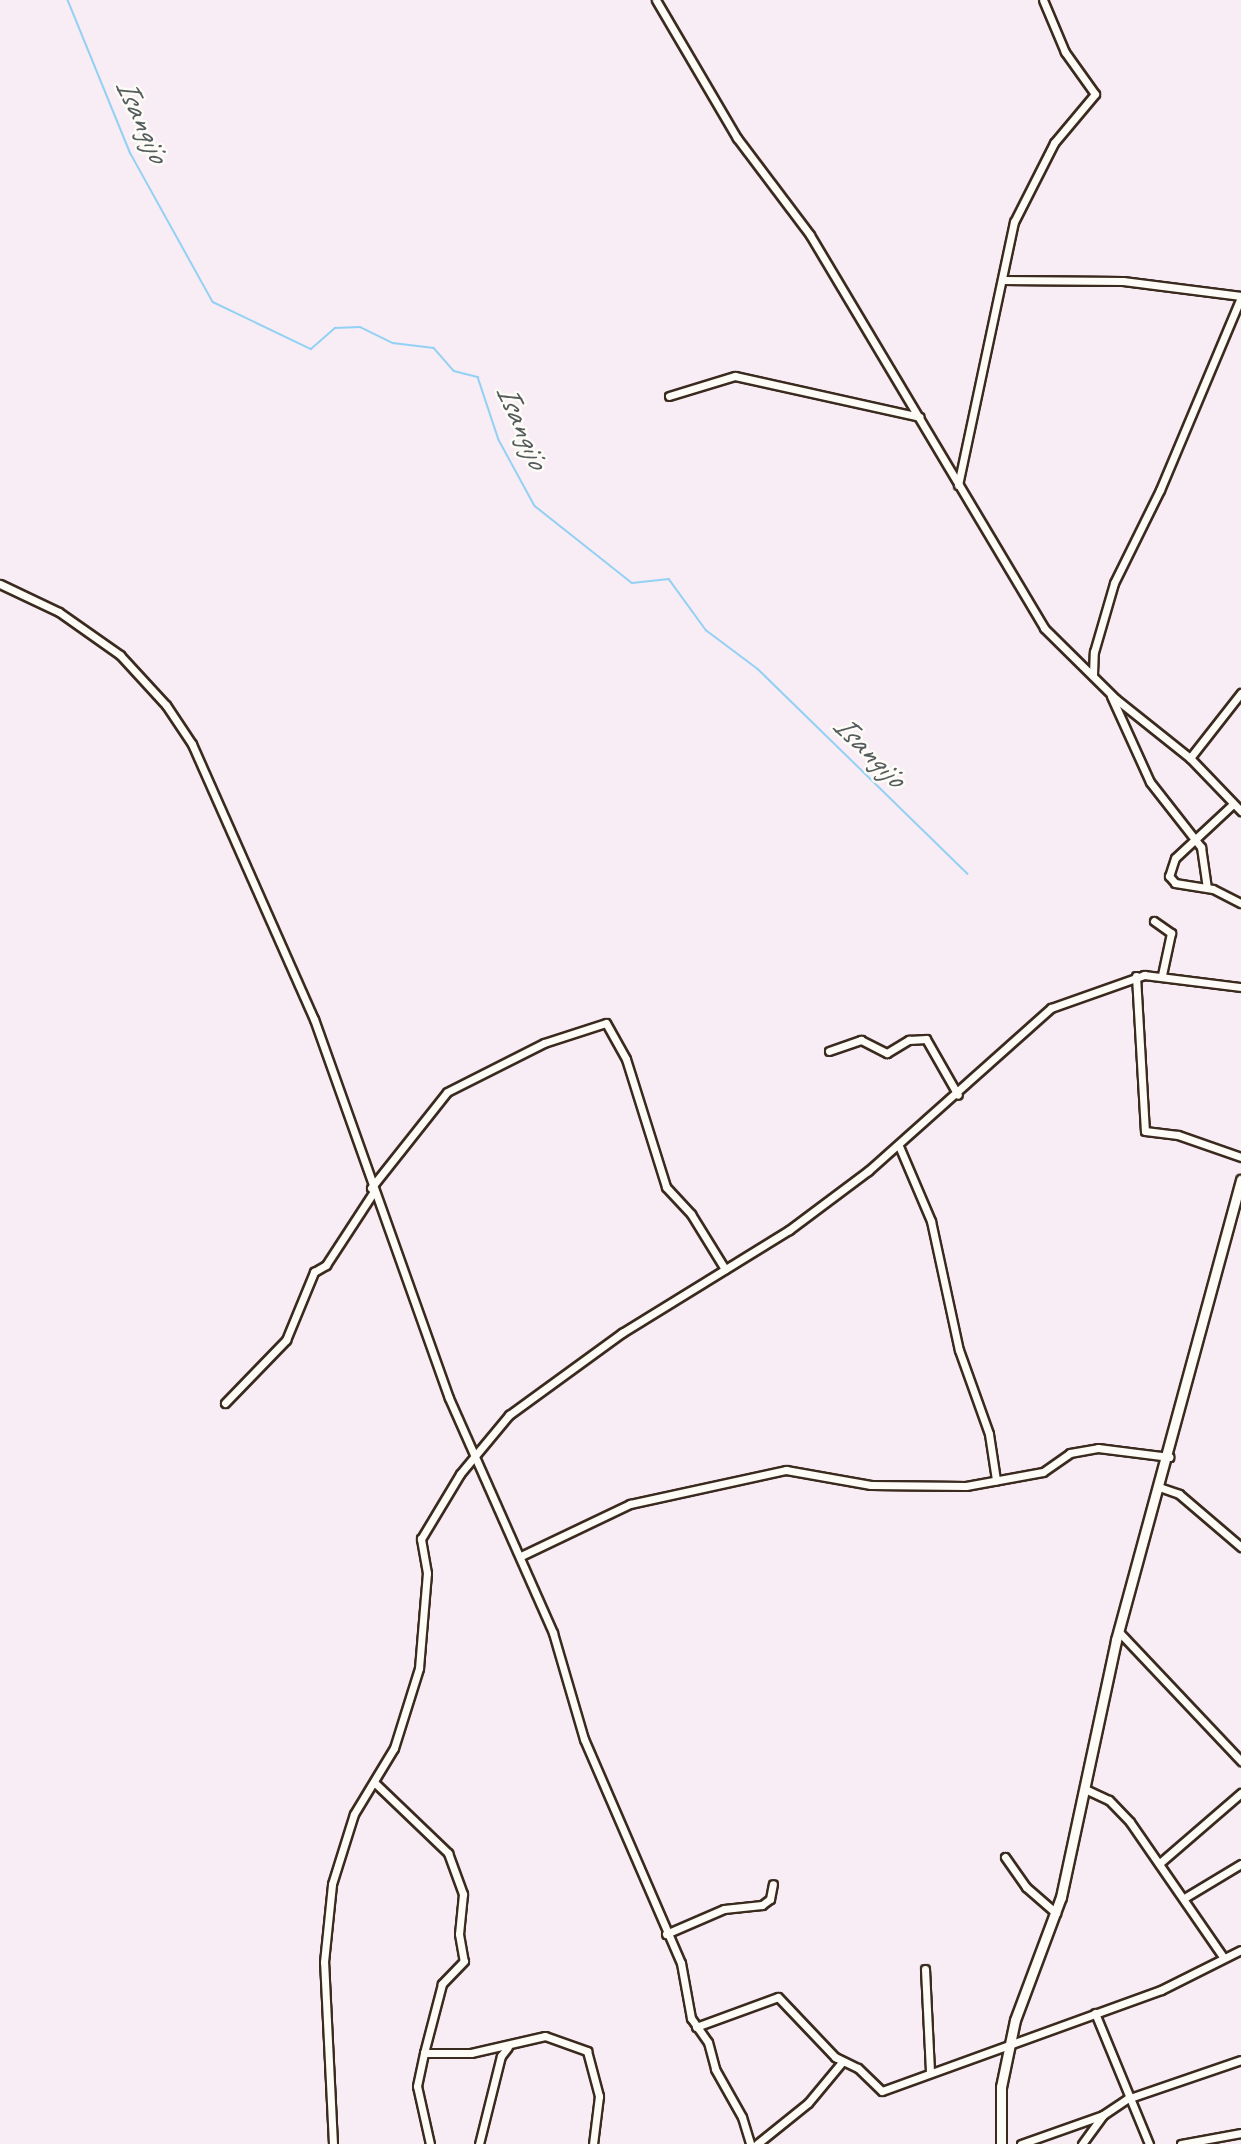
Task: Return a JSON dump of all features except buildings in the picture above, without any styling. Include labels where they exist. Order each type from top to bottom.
[{"type":"street","points":[[656,0],[737,138],[803,224],[1044,628],[1111,694],[1190,758],[1241,812]]},
{"type":"street","points":[[958,485],[1002,280],[1021,205],[1054,143],[1095,94],[1065,52],[1043,0]]},
{"type":"street","points":[[1002,280],[1123,281],[1241,297],[1192,418],[1114,583],[1094,652],[1093,675]]},
{"type":"street","points":[[669,396],[735,376],[920,417]]},
{"type":"street","points":[[0,584],[59,612],[120,655],[166,705],[192,744],[314,1019],[372,1190],[473,1459],[520,1556],[568,1677],[584,1739],[666,1934],[681,1963],[684,2001],[696,2027],[708,2042],[714,2069],[742,2117],[750,2144]]},
{"type":"street","points":[[1190,758],[1241,693]]},
{"type":"street","points":[[1111,694],[1146,776],[1197,838],[1207,888]]},
{"type":"street","points":[[1233,804],[1172,862],[1169,876],[1175,883],[1207,888],[1241,903]]},
{"type":"street","points":[[1154,921],[1171,933],[1162,975]]},
{"type":"street","points":[[333,2144],[324,1962],[332,1884],[354,1814],[394,1748],[422,1659],[427,1573],[423,1528],[473,1459],[509,1415],[622,1333],[789,1230],[899,1146],[958,1095],[1051,1008],[1136,976],[1162,975],[1241,987]]},
{"type":"street","points":[[1136,976],[1145,1131],[1178,1135],[1241,1157]]},
{"type":"street","points":[[225,1403],[286,1341],[315,1272],[326,1266],[372,1190],[447,1092],[544,1043],[606,1023],[626,1059],[666,1187],[691,1214],[725,1269]]},
{"type":"street","points":[[829,1051],[861,1040],[887,1053],[909,1040],[926,1039],[958,1095]]},
{"type":"street","points":[[899,1146],[932,1221],[959,1350],[989,1434],[996,1480]]},
{"type":"street","points":[[1001,2144],[1001,2087],[1011,2043],[1056,1913],[1119,1632],[1161,1488],[1241,1180]]},
{"type":"street","points":[[520,1556],[630,1504],[786,1470],[881,1486],[996,1480],[1043,1472],[1070,1453],[1098,1448],[1169,1457]]},
{"type":"street","points":[[1161,1488],[1179,1494],[1241,1547]]},
{"type":"street","points":[[1119,1632],[1241,1761]]},
{"type":"street","points":[[374,1782],[448,1853],[463,1894],[459,1934],[464,1961],[442,1984],[417,2086],[430,2144]]},
{"type":"street","points":[[1085,1789],[1117,1807],[1161,1862],[1222,1957]]},
{"type":"street","points":[[1161,1862],[1241,1793]]},
{"type":"street","points":[[1005,1857],[1026,1887],[1056,1913]]},
{"type":"street","points":[[1186,1898],[1241,1864]]},
{"type":"street","points":[[666,1934],[724,1909],[762,1905],[770,1899],[772,1884]]},
{"type":"street","points":[[696,2027],[778,1997],[842,2062],[864,2072],[878,2091],[1168,1987],[1222,1957],[1240,1953]]},
{"type":"street","points":[[925,1969],[930,2072]]},
{"type":"street","points":[[1093,2014],[1127,2099],[1149,2144]]},
{"type":"street","points":[[424,2053],[508,2047],[544,2037],[587,2051],[599,2096],[592,2144]]},
{"type":"street","points":[[479,2144],[501,2056],[508,2047]]},
{"type":"street","points":[[1021,2144],[1103,2115],[1127,2099],[1241,2060]]},
{"type":"street","points":[[757,2144],[808,2103],[842,2062]]},
{"type":"street","points":[[1082,2144],[1103,2115]]},
{"type":"street","points":[[1181,2144],[1241,2133]]},
{"type":"waterway","name":"Isangijo","points":[[68,0],[131,154],[213,302],[311,349],[335,328],[360,327],[393,343],[434,348],[454,371],[478,377],[499,440],[535,506],[632,583],[669,579],[706,630],[758,669],[968,874]]}]
